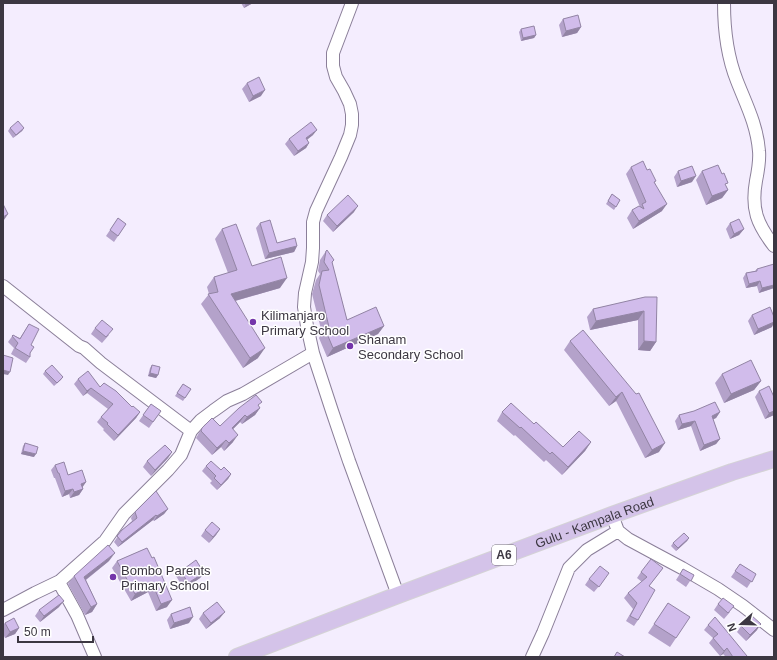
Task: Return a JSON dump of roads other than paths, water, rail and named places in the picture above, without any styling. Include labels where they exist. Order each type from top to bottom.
[{"type":"main road","name":"Gulu - Kampala Road","points":[[237,657],[398,594],[612,515],[732,472],[774,459]]},
{"type":"street","points":[[352,3],[333,53],[333,66],[336,77],[350,104],[352,125],[350,135],[316,211],[313,222],[312,262],[305,293],[304,307],[313,352],[332,411],[398,594]]},
{"type":"street","points":[[724,3],[726,39],[731,62],[754,125],[760,152],[754,197],[756,214],[764,233],[774,246]]},
{"type":"street","points":[[3,286],[191,431]]},
{"type":"street","points":[[3,610],[60,581],[105,541],[124,514],[181,455],[191,431],[213,411],[263,383],[313,352]]},
{"type":"street","points":[[612,515],[618,531],[628,539],[718,589],[774,630]]},
{"type":"street","points":[[532,657],[569,568],[586,550],[618,531]]},
{"type":"street","points":[[60,581],[61,586],[77,615],[95,657]]},
{"type":"place","name":"Kilimanjaro Primary School","points":[[253,322]]},
{"type":"place","name":"Shanam Secondary School","points":[[350,346]]},
{"type":"place","name":"Bombo Parents Primary School","points":[[113,577]]}]
